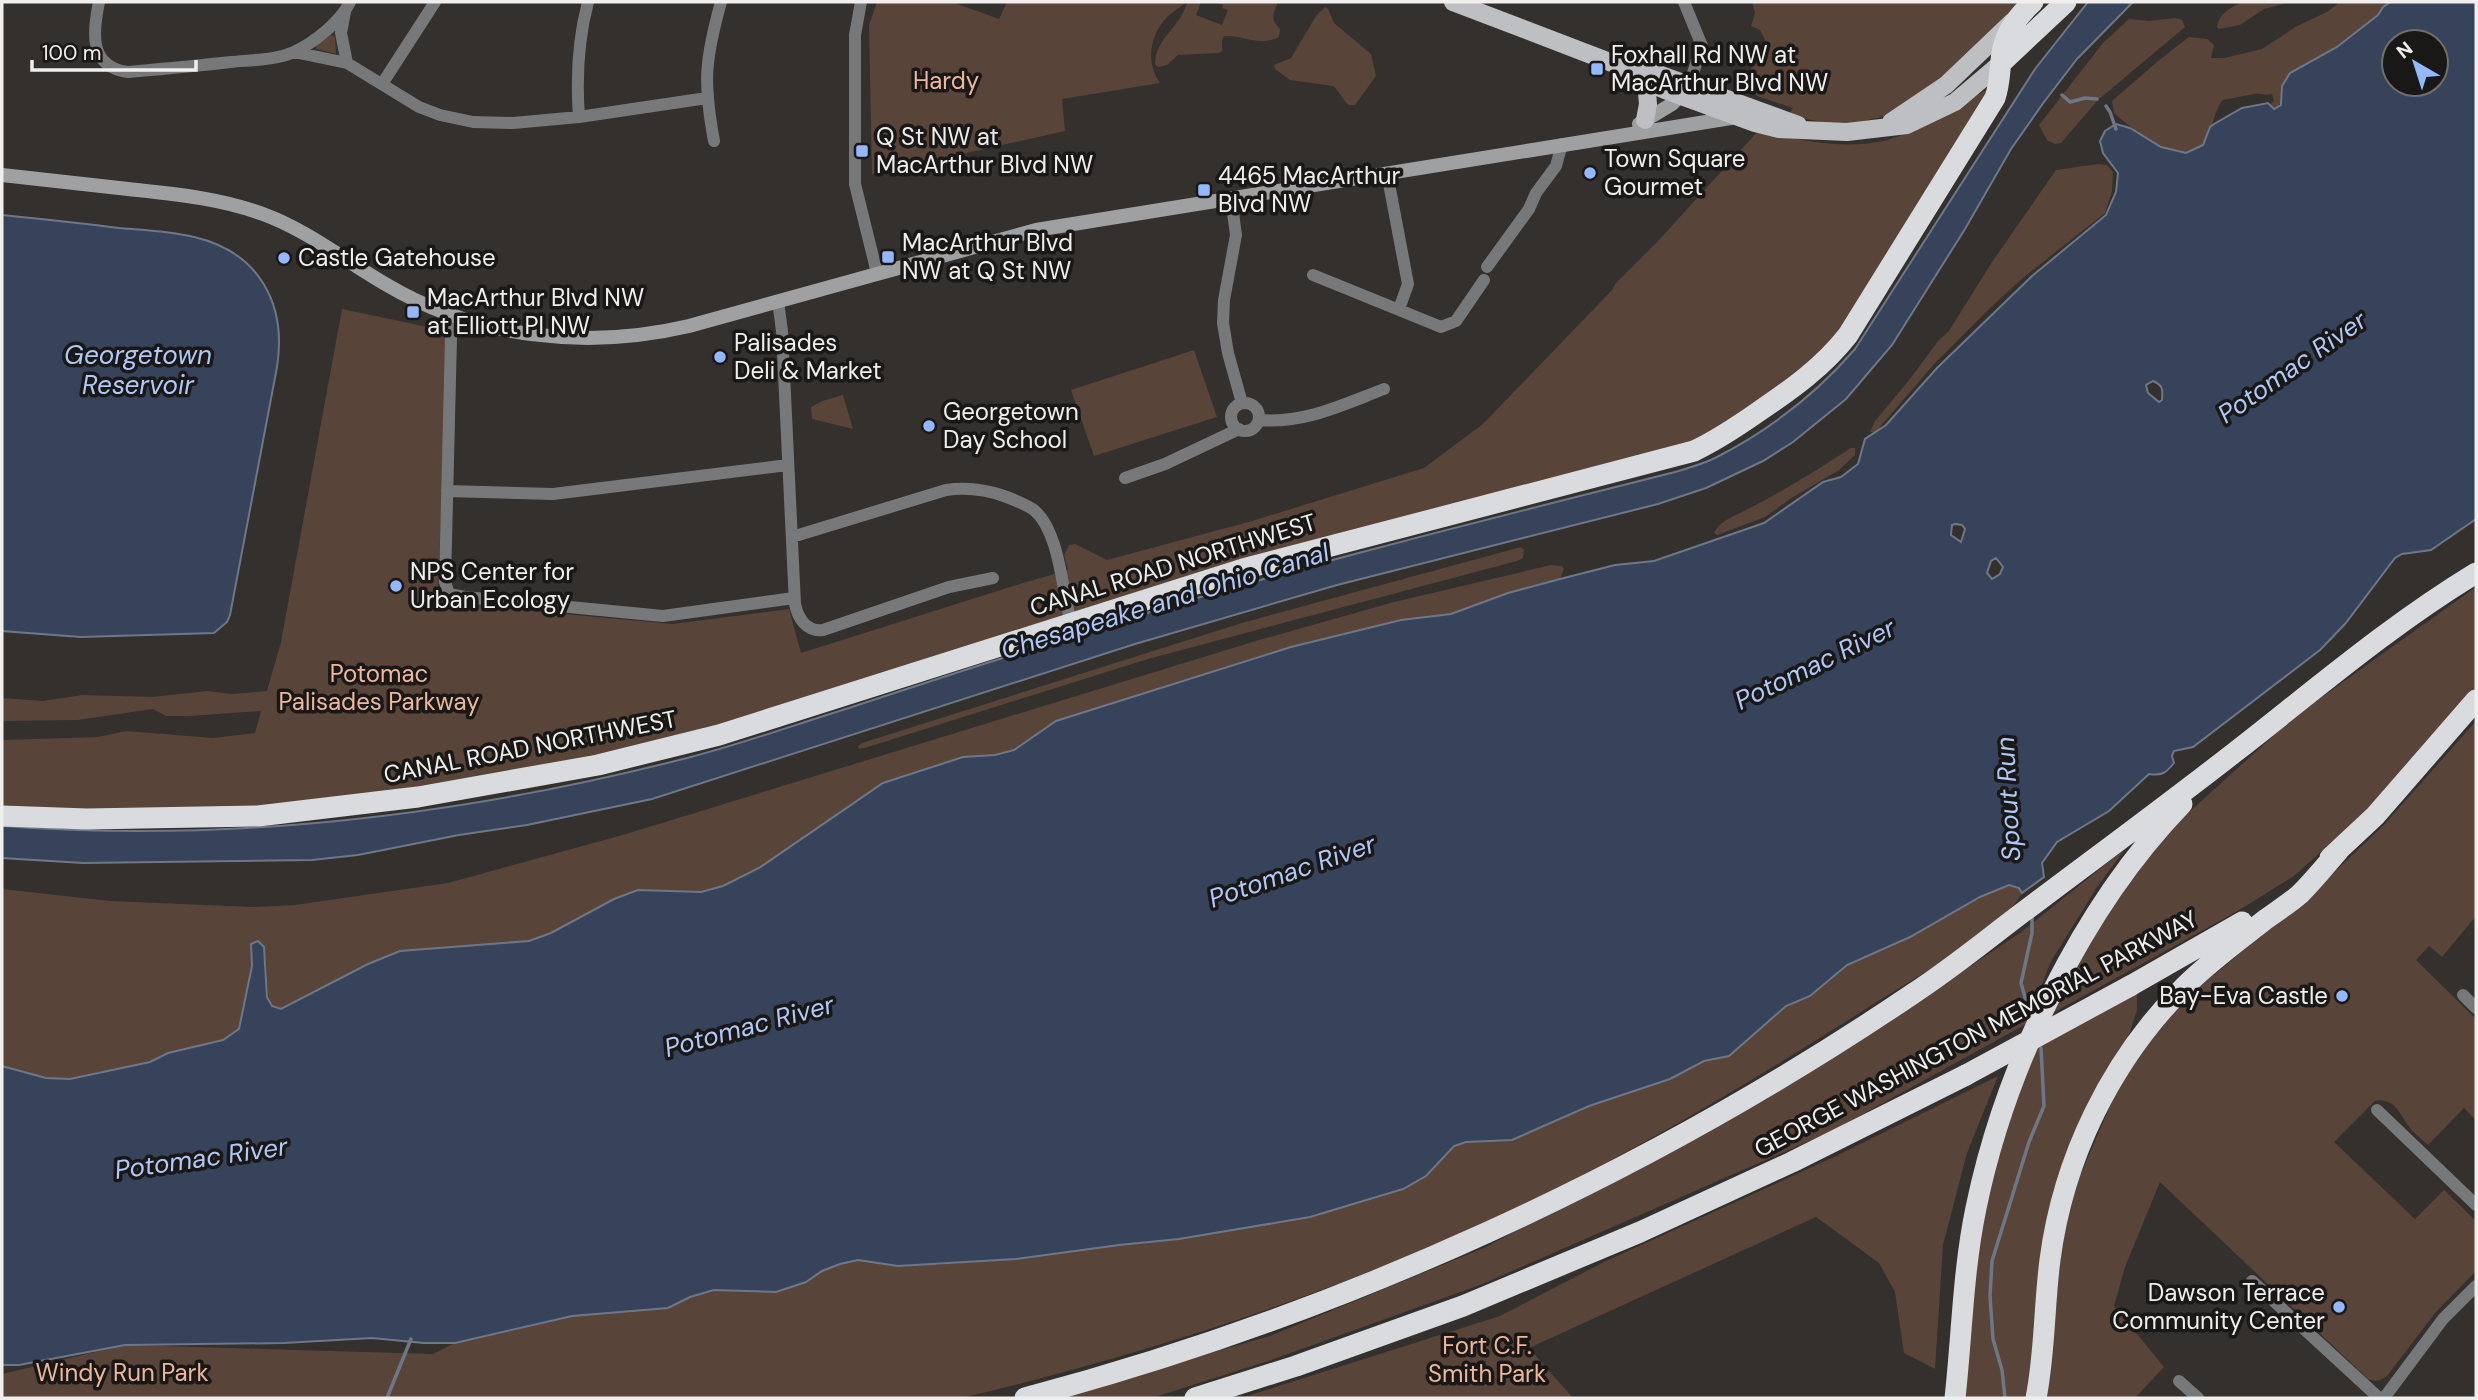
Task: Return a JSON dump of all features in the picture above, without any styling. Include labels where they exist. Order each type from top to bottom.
[{"type":"highway","points":[[2001,63],[2066,2]]},
{"type":"highway","name":"CANAL ROAD NORTHWEST","points":[[2,816],[87,819],[258,816],[418,797],[538,777],[652,753],[719,735],[1071,623],[1307,552],[1677,457],[1720,437],[1815,370],[1848,335],[1995,98],[2000,84],[2005,41],[2026,8]]},
{"type":"highway","name":"GEORGE WASHINGTON MEMORIAL PARKWAY","points":[[1026,1398],[1232,1336],[1467,1243],[1596,1180],[1765,1088],[1916,992],[2236,751],[2364,650],[2476,573]]},
{"type":"highway","name":"GEORGE WASHINGTON MEMORIAL PARKWAY","points":[[1195,1398],[1296,1366],[1463,1306],[1640,1232],[1780,1168],[1966,1074],[2130,986],[2263,909],[2302,882],[2375,816],[2476,700]]},
{"type":"highway","points":[[1955,1398],[1965,1279],[1976,1207],[1998,1124],[2024,1055],[2077,948],[2133,860],[2173,814],[2236,751]]},
{"type":"highway","points":[[2036,1398],[2050,1259],[2060,1209],[2082,1141],[2108,1088],[2139,1040],[2182,988],[2215,958],[2299,895],[2339,850]]},
{"type":"main road","points":[[1453,2],[1620,66],[1646,82],[1686,90],[1815,131]]},
{"type":"main road","points":[[1876,129],[1914,108],[1947,85],[2026,8]]},
{"type":"main road","points":[[1620,66],[1650,71],[1739,116],[1768,127],[1837,133],[1907,125],[1945,107],[1972,89],[2001,63]]},
{"type":"main road","points":[[1645,120],[1648,104],[1646,82]]},
{"type":"main road","points":[[1616,135],[1645,120],[1686,90]]},
{"type":"main road","points":[[2,175],[191,196],[240,206],[299,230],[393,289],[455,316],[501,329],[538,335],[613,338],[677,329],[1036,230],[1739,116]]},
{"type":"street","points":[[99,2],[94,37],[96,47],[107,63],[121,71],[258,60],[294,52],[312,41],[348,6]]},
{"type":"street","points":[[382,84],[435,2]]},
{"type":"street","points":[[579,117],[578,58],[588,2]]},
{"type":"street","points":[[714,141],[707,98],[708,52],[721,2]]},
{"type":"street","points":[[861,2],[855,35],[855,184],[877,273]]},
{"type":"street","points":[[1685,2],[1702,46],[1686,90]]},
{"type":"street","points":[[347,63],[341,33],[348,6]]},
{"type":"street","points":[[294,52],[347,63],[423,109],[464,120],[505,123],[579,117],[707,98]]},
{"type":"street","points":[[1487,267],[1556,166],[1562,144]]},
{"type":"street","points":[[1387,173],[1408,284],[1399,309]]},
{"type":"street","points":[[1231,198],[1236,235],[1224,300],[1223,323],[1242,403]]},
{"type":"street","points":[[1313,275],[1441,327],[1456,321],[1484,280]]},
{"type":"street","points":[[778,301],[782,331],[794,598],[796,610],[805,625],[816,631],[824,630],[949,587],[993,578]]},
{"type":"street","points":[[455,316],[451,338],[447,491],[445,585],[449,594],[656,615],[794,598]]},
{"type":"street","points":[[1259,421],[1284,422],[1301,419],[1384,389]]},
{"type":"street","points":[[1125,478],[1165,464],[1239,429],[1251,430],[1259,421],[1254,405],[1242,403],[1233,409],[1233,424],[1239,429]]},
{"type":"street","points":[[447,491],[553,494],[788,465]]},
{"type":"street","points":[[792,537],[946,490],[970,488],[991,492],[1029,507],[1045,524],[1052,540],[1071,623]]},
{"type":"street","points":[[2463,995],[2476,1008]]},
{"type":"street","points":[[2377,1110],[2476,1205]]},
{"type":"street","points":[[2252,1281],[2379,1398]]},
{"type":"street","points":[[2384,1398],[2443,1319],[2476,1286]]},
{"type":"street","points":[[2179,1381],[2198,1398]]},
{"type":"green space","name":"Hardy","points":[[877,2],[952,2],[999,19],[1007,2],[1187,2],[1168,16],[1154,40],[1152,66],[1160,83],[1062,99],[1065,131],[872,174],[869,25]]},
{"type":"green space","points":[[1187,2],[1201,2],[1196,15],[1222,25],[1228,10],[1213,2],[1278,2],[1273,16],[1280,29],[1279,37],[1258,41],[1224,36],[1222,51],[1219,53],[1178,55],[1167,65],[1158,67],[1155,64],[1159,47],[1180,18]]},
{"type":"green space","points":[[1752,2],[2027,2],[1970,58],[1897,113],[1855,123],[1826,123],[1788,115],[1793,108],[1757,96],[1747,85],[1740,84],[1768,45],[1760,30],[1751,26],[1755,13]]},
{"type":"green space","points":[[2242,2],[2290,2],[2264,9],[2240,25],[2219,29],[2218,22],[2223,15]]},
{"type":"green space","points":[[2340,2],[2391,2],[2337,47],[2288,76],[2282,89],[2283,102],[2274,109],[2270,104],[2274,101],[2272,94],[2254,94],[2223,100],[2207,139],[2195,151],[2183,153],[2157,144],[2114,113],[2112,101],[2189,37],[2207,39],[2214,45],[2211,58],[2224,58],[2262,49]]},
{"type":"green space","points":[[1325,7],[1334,23],[1371,54],[1376,76],[1355,105],[1349,105],[1333,86],[1290,80],[1275,69],[1274,65],[1291,58],[1316,16]]},
{"type":"green space","points":[[2175,18],[2182,20],[2185,27],[2098,100],[2061,143],[2055,144],[2047,140],[2039,125],[2103,43],[2129,19],[2149,21]]},
{"type":"green space","points":[[331,35],[335,37],[336,54],[316,49],[316,46]]},
{"type":"green space","name":"Potomac Palisades Parkway","points":[[1986,90],[1987,101],[1861,308],[1794,380],[1695,444],[620,755],[324,802],[170,811],[2,807],[2,740],[98,737],[126,731],[213,738],[255,733],[261,711],[166,716],[153,709],[78,720],[2,721],[2,698],[43,701],[82,695],[153,697],[207,691],[232,694],[267,691],[281,642],[342,309],[447,331],[438,597],[531,611],[673,624],[789,609],[801,653],[1068,570],[1064,555],[1069,545],[1075,544],[1107,560],[1252,521],[1424,468],[1483,424],[1659,240],[1759,130],[1833,144],[1878,142],[1919,128]]},
{"type":"green space","points":[[2107,165],[2113,172],[2112,191],[2105,213],[2024,277],[1990,308],[1935,363],[1879,428],[1874,433],[1870,432],[1875,421],[1938,341],[1949,331],[1992,262],[2056,170]]},
{"type":"green space","points":[[1194,350],[1217,417],[1094,456],[1071,390]]},
{"type":"green space","points":[[843,395],[853,429],[812,419],[811,407]]},
{"type":"green space","points":[[1855,448],[1855,455],[1839,470],[1765,517],[1717,535],[1714,533],[1725,521],[1783,490]]},
{"type":"green space","points":[[1521,547],[1524,550],[1523,558],[1517,561],[1148,659],[868,747],[859,749],[858,746],[1242,623]]},
{"type":"green space","points":[[1551,565],[1562,566],[1564,569],[1560,579],[1508,593],[1451,614],[1401,620],[1291,647],[1056,721],[1014,750],[995,755],[963,757],[858,799],[759,868],[723,886],[701,892],[638,890],[529,941],[400,951],[367,964],[281,1009],[272,1006],[269,998],[265,956],[258,941],[251,950],[252,966],[239,1029],[223,1040],[168,1053],[150,1062],[70,1079],[46,1078],[2,1066],[2,889],[110,901],[253,907],[295,905],[448,883],[626,834],[1259,640],[1394,602]]},
{"type":"green space","points":[[2476,587],[2476,688],[2382,797],[2294,876],[2236,912],[2049,1015],[2088,941],[2165,834],[2294,717]]},
{"type":"green space","points":[[2476,721],[2476,916],[2442,957],[2429,946],[2416,960],[2476,1019],[2476,1120],[2464,1108],[2428,1145],[2412,1131],[2392,1104],[2375,1101],[2334,1142],[2415,1219],[2444,1190],[2476,1221],[2476,1271],[2435,1313],[2387,1376],[2371,1380],[2160,1182],[2125,1267],[2114,1306],[2164,1367],[2135,1398],[2046,1398],[2063,1236],[2071,1196],[2112,1102],[2130,1068],[2177,1003],[2326,880],[2383,826]]},
{"type":"green space","points":[[2126,848],[2097,887],[2050,963],[2028,1023],[1832,1131],[1480,1285],[1271,1360],[1152,1398],[1053,1398],[1270,1336],[1486,1247],[1802,1078],[2020,933]]},
{"type":"green space","name":"Windy Run Park","points":[[2009,885],[2019,888],[2022,893],[2012,907],[1997,922],[1955,953],[1725,1096],[1623,1154],[1518,1208],[1403,1258],[1217,1327],[1025,1382],[961,1398],[2,1398],[2,1374],[125,1345],[433,1354],[455,1343],[572,1316],[668,1308],[690,1297],[714,1290],[776,1292],[806,1282],[822,1271],[858,1260],[898,1266],[1016,1259],[1179,1239],[1310,1217],[1381,1197],[1426,1176],[1454,1147],[1466,1142],[1512,1140],[1589,1106],[1670,1079],[1704,1061],[1729,1056],[1786,1006],[1810,996],[1847,965]]},
{"type":"green space","points":[[2137,992],[2137,1010],[2130,1032],[2084,1121],[2028,1398],[1962,1398],[1980,1223],[2001,1143],[2034,1048]]},
{"type":"green space","name":"Fort C.F. Smith Park","points":[[1998,1076],[1967,1153],[1943,1245],[1935,1369],[1904,1353],[1895,1292],[1879,1263],[1816,1217],[1529,1348],[1573,1398],[1241,1398],[1500,1316],[1604,1262],[1834,1157]]},
{"type":"water","points":[[2088,2],[2133,2],[2077,59],[2044,102],[2011,149],[1965,229],[1892,345],[1846,399],[1793,442],[1763,461],[1706,488],[1658,504],[1337,585],[1135,644],[652,799],[527,825],[358,855],[312,860],[83,863],[2,858],[2,826],[174,831],[261,827],[433,809],[603,778],[728,747],[1192,599],[1706,462],[1754,436],[1791,410],[1825,381],[1855,349],[2035,69]]},
{"type":"water","name":"Potomac River","points":[[2391,2],[2476,2],[2476,519],[2431,550],[2402,554],[2395,558],[2345,624],[2320,650],[2193,747],[2174,751],[2174,763],[2166,771],[2149,774],[2109,811],[2057,842],[2042,863],[2044,877],[2022,893],[2019,888],[2009,885],[1980,897],[1910,937],[1847,965],[1810,996],[1786,1006],[1729,1056],[1704,1061],[1670,1079],[1589,1106],[1512,1140],[1466,1142],[1454,1146],[1426,1176],[1403,1189],[1310,1217],[1179,1239],[1016,1259],[898,1266],[858,1260],[822,1271],[806,1282],[776,1292],[714,1290],[690,1297],[668,1308],[572,1316],[455,1343],[372,1338],[284,1343],[125,1345],[19,1365],[2,1365],[2,1066],[46,1078],[70,1079],[150,1062],[168,1053],[223,1040],[239,1029],[252,966],[251,944],[258,941],[264,947],[267,997],[272,1006],[281,1009],[368,964],[400,951],[529,941],[638,890],[701,892],[723,886],[759,868],[883,783],[963,757],[995,755],[1014,750],[1056,721],[1291,647],[1401,620],[1451,614],[1508,593],[1615,565],[1654,561],[1764,523],[1823,482],[1841,477],[1858,464],[1865,439],[1886,425],[1937,368],[2032,276],[2106,215],[2116,192],[2118,173],[2103,153],[2100,141],[2105,131],[2116,124],[2130,128],[2161,147],[2186,153],[2203,145],[2210,127],[2242,108],[2268,103],[2274,109],[2281,105],[2282,86],[2290,73],[2337,47],[2378,15],[2383,7]],"holes":[[[2153,381],[2161,386],[2162,400],[2159,402],[2148,393],[2146,385]],[[1952,525],[1962,525],[1965,529],[1961,542],[1951,535]],[[1996,558],[2003,567],[2000,574],[1992,579],[1987,573],[1991,561]]]},
{"type":"water","name":"Georgetown Reservoir","points":[[2,215],[194,237],[217,244],[236,255],[264,284],[277,322],[277,367],[230,615],[227,622],[214,633],[81,637],[2,631]]},
{"type":"waterway","points":[[2062,95],[2070,102],[2085,98],[2097,99]]},
{"type":"waterway","points":[[2106,106],[2116,129]]},
{"type":"waterway","name":"Spout Run","points":[[2029,1011],[2021,983],[2032,933],[2032,914]]},
{"type":"waterway","name":"Spout Run","points":[[2005,1398],[2002,1370],[1993,1339],[1990,1296],[1992,1261],[2029,1142],[2044,1106],[2041,1048]]},
{"type":"waterway","points":[[387,1398],[411,1339]]},
{"type":"place","name":"Foxhall Rd NW at MacArthur Blvd NW","points":[[1597,69]]},
{"type":"place","name":"Q St NW at MacArthur Blvd NW","points":[[862,151]]},
{"type":"place","name":"Town Square Gourmet","points":[[1590,173]]},
{"type":"place","name":"4465 MacArthur Blvd NW","points":[[1204,190]]},
{"type":"place","name":"MacArthur Blvd NW at Q St NW","points":[[888,257]]},
{"type":"place","name":"Castle Gatehouse","points":[[284,258]]},
{"type":"place","name":"MacArthur Blvd NW at Elliott Pl NW","points":[[413,312]]},
{"type":"place","name":"Palisades Deli & Market","points":[[720,357]]},
{"type":"place","name":"Georgetown Day School","points":[[929,426]]},
{"type":"place","name":"NPS Center for Urban Ecology","points":[[396,586]]},
{"type":"place","name":"Bay-Eva Castle","points":[[2342,996]]},
{"type":"place","name":"Dawson Terrace Community Center","points":[[2339,1307]]},
{"type":"water label","name":"Chesapeake and Ohio Canal","points":[[1165,601]]}]
